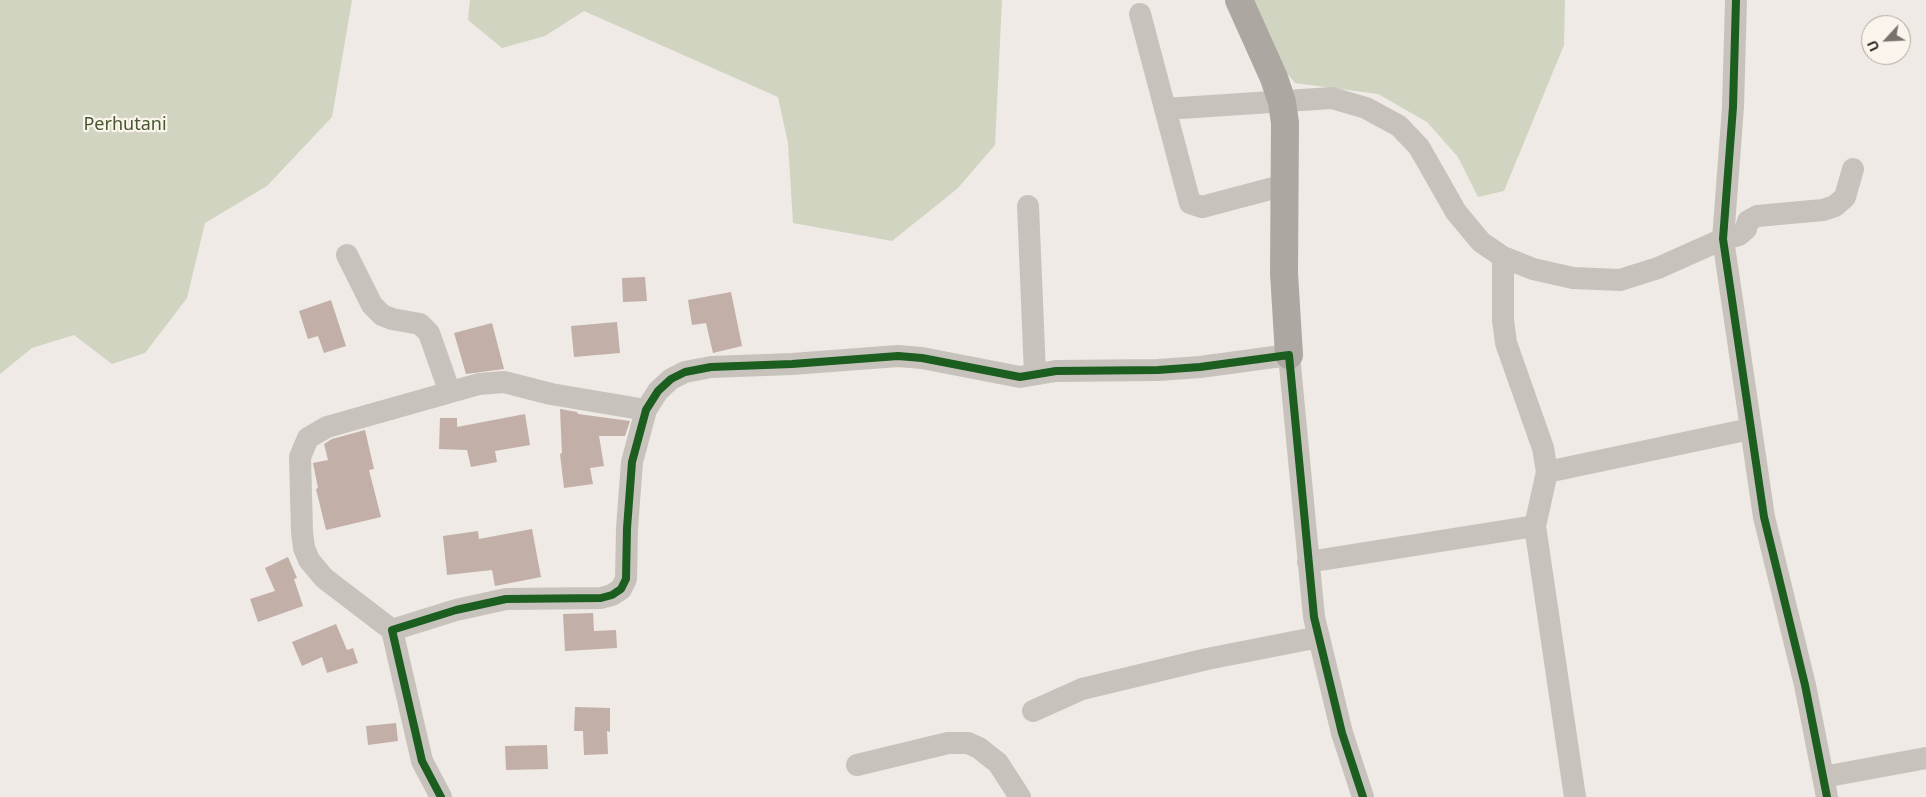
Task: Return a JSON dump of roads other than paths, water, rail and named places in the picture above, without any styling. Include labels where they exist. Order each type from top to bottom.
[{"type":"main road","points":[[1239,0],[1274,78],[1282,102],[1285,185],[1284,274],[1290,355]]},
{"type":"street","points":[[1736,0],[1733,107],[1723,239],[1764,517],[1806,685],[1825,787],[1926,758]]},
{"type":"street","points":[[1140,14],[1187,197],[1195,206],[1202,207],[1285,185]]},
{"type":"street","points":[[1165,108],[1332,98],[1366,108],[1399,126],[1419,147],[1456,212],[1481,242],[1503,258],[1533,269],[1573,278],[1620,280],[1658,268],[1723,239],[1743,233],[1748,222],[1757,216],[1823,210],[1835,206],[1845,196],[1852,169]]},
{"type":"street","points":[[1028,206],[1034,374]]},
{"type":"street","points":[[347,255],[372,305],[382,315],[392,319],[420,324],[430,333],[449,390]]},
{"type":"street","points":[[1503,258],[1503,320],[1506,342],[1543,448],[1547,472],[1535,526],[1575,797]]},
{"type":"street","points":[[392,630],[456,610],[506,599],[602,598],[612,595],[622,588],[626,579],[627,528],[632,462],[646,410],[658,391],[671,380],[686,372],[711,366],[792,364],[898,356],[922,358],[1020,377],[1065,371],[1158,370],[1200,367],[1290,355],[1314,617],[1342,733],[1362,797]]},
{"type":"street","points":[[441,797],[422,761],[392,630],[324,578],[309,560],[304,548],[300,458],[308,438],[326,427],[449,390],[504,382],[550,394],[646,410]]},
{"type":"street","points":[[1547,472],[1750,429]]},
{"type":"street","points":[[1308,562],[1535,526]]},
{"type":"street","points":[[1034,710],[1082,689],[1206,659],[1319,637]]},
{"type":"street","points":[[856,765],[948,743],[968,743],[979,748],[998,763],[1020,797]]},
{"type":"park label","name":"Perhutani","points":[[125,125]]}]
